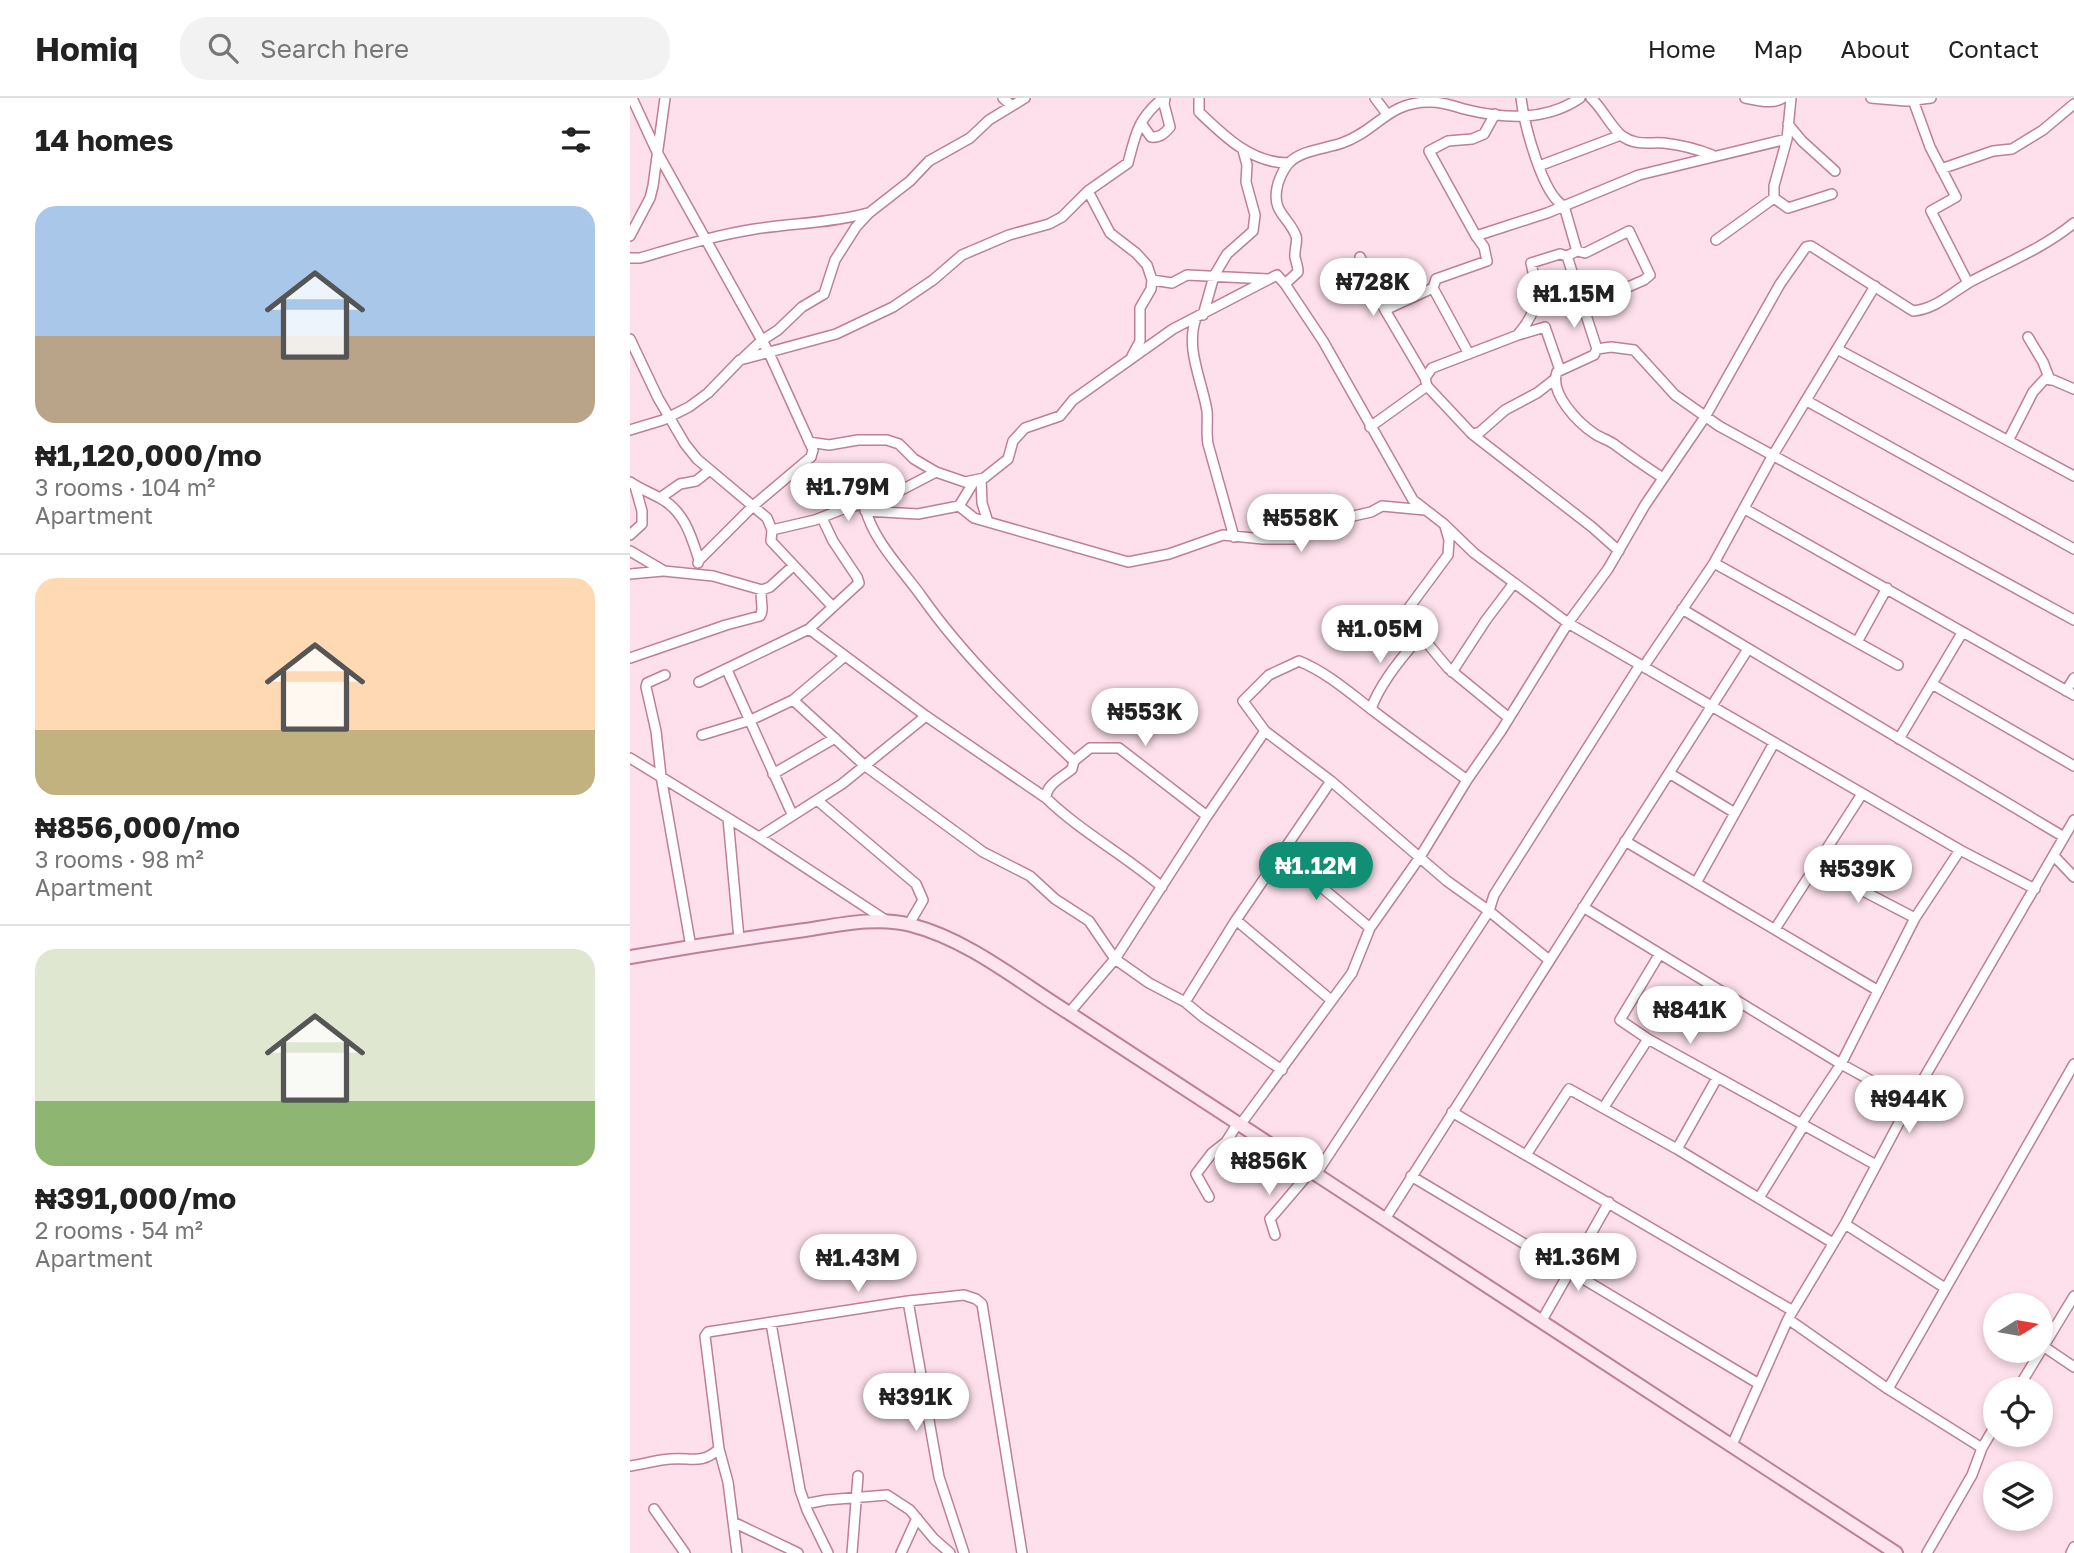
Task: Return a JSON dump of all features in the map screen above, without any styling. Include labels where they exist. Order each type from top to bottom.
[{"type":"street","points":[[632,98],[657,152],[769,353],[813,450],[811,457],[753,506],[699,559]]},
{"type":"street","points":[[630,236],[650,198],[665,98]]},
{"type":"street","points":[[1003,98],[1011,105]]},
{"type":"street","points":[[630,430],[671,417],[708,393],[761,341],[778,330],[802,307],[824,294],[835,260],[856,227],[869,213],[910,181],[929,161],[970,138],[989,120],[1025,98]]},
{"type":"street","points":[[740,360],[836,334],[893,307],[933,280],[962,255],[1062,217],[1088,191],[1128,163],[1136,134],[1146,113],[1164,98]]},
{"type":"street","points":[[1141,123],[1152,137],[1157,138],[1164,134],[1170,127],[1164,98]]},
{"type":"street","points":[[1199,98],[1199,112],[1238,147],[1278,163],[1289,163],[1321,148],[1343,143],[1368,129],[1397,107],[1431,102],[1525,118],[1562,109],[1580,98]]},
{"type":"street","points":[[1376,98],[1387,114]]},
{"type":"street","points":[[1521,98],[1539,166],[1557,203],[1564,206]]},
{"type":"street","points":[[1591,98],[1621,135],[1637,144],[1665,143],[1714,156]]},
{"type":"street","points":[[1745,98],[1764,102],[1779,101],[1783,98]]},
{"type":"street","points":[[1791,98],[1787,139],[1774,186],[1774,198],[1788,208],[1832,194]]},
{"type":"street","points":[[1871,98],[1931,98]]},
{"type":"street","points":[[1913,100],[1930,147],[1956,197],[1931,211],[1968,283]]},
{"type":"street","points":[[1941,169],[1993,150],[2001,152],[2012,149],[2043,130],[2074,104]]},
{"type":"street","points":[[1469,355],[1433,288],[1436,279],[1487,261],[1484,247],[1429,151],[1448,141],[1472,139],[1484,134],[1495,114]]},
{"type":"street","points":[[1787,124],[1835,171]]},
{"type":"street","points":[[1539,166],[1621,135]]},
{"type":"street","points":[[1476,236],[1564,206],[1639,175],[1787,139]]},
{"type":"street","points":[[1234,537],[1211,459],[1205,430],[1207,412],[1191,342],[1214,276],[1227,254],[1253,231],[1255,215],[1246,182],[1247,165],[1243,149]]},
{"type":"street","points":[[1284,284],[1298,272],[1295,258],[1296,237],[1280,214],[1276,203],[1277,187],[1289,163]]},
{"type":"street","points":[[1088,191],[1110,233],[1147,265],[1152,279],[1151,289],[1140,308],[1140,341],[1130,361]]},
{"type":"street","points":[[1716,240],[1774,198]]},
{"type":"street","points":[[1564,206],[1577,251]]},
{"type":"street","points":[[630,258],[640,258],[706,239],[755,229],[846,219],[869,213]]},
{"type":"street","points":[[1209,1197],[1196,1174],[1212,1153],[1226,1142],[1282,1070],[1352,972],[1370,928],[1420,857],[1568,623],[1608,569],[1645,505],[1705,417],[1780,284],[1806,247],[1811,246],[1913,311],[1937,304],[1968,283],[2053,240],[2074,223]]},
{"type":"street","points":[[1567,257],[1577,251],[1585,253],[1629,231],[1650,275],[1619,291]]},
{"type":"street","points":[[1472,433],[1480,432],[1504,410],[1537,393],[1557,374],[1594,355],[1597,349],[1567,257],[1560,254],[1531,263],[1538,291],[1533,309],[1518,335]]},
{"type":"street","points":[[1360,257],[1385,310],[1426,382],[1472,433],[1619,551]]},
{"type":"street","points":[[1152,279],[1172,284],[1187,275],[1270,279]]},
{"type":"street","points":[[809,442],[830,445],[858,440],[887,440],[899,444],[914,459],[936,472],[965,482],[978,479],[996,470],[1008,459],[1013,441],[1026,428],[1060,416],[1073,400],[1130,361],[1151,342],[1277,275],[1323,341],[1413,500],[1444,524],[1474,553],[1568,623],[1960,850],[2035,889]]},
{"type":"street","points":[[1275,1235],[1270,1219],[1314,1173],[1489,911],[1494,895],[1642,666],[1714,563],[1773,455],[1875,286]]},
{"type":"street","points":[[1385,310],[1433,288]]},
{"type":"street","points":[[1370,427],[1426,382],[1432,368],[1545,327],[1567,406],[1584,425],[1663,478]]},
{"type":"street","points":[[2028,337],[2050,380]]},
{"type":"street","points":[[630,340],[658,398],[685,444],[710,470],[767,518],[772,530],[771,541],[832,606]]},
{"type":"street","points":[[1597,349],[1611,347],[1634,350],[1675,395],[1705,417],[2074,620]]},
{"type":"street","points":[[1837,349],[2074,475]]},
{"type":"street","points":[[2008,439],[2033,392],[2045,379],[2074,389]]},
{"type":"street","points":[[1807,401],[2074,549]]},
{"type":"street","points":[[660,498],[680,484],[696,481],[710,470]]},
{"type":"street","points":[[865,508],[936,472]]},
{"type":"street","points":[[772,530],[822,518],[843,509],[865,508],[918,514],[959,506],[978,479]]},
{"type":"street","points":[[978,479],[988,522]]},
{"type":"street","points":[[633,484],[640,490],[660,498],[674,508],[685,521],[699,559],[696,573]]},
{"type":"street","points":[[630,534],[642,524],[633,484]]},
{"type":"street","points":[[959,506],[974,517],[988,522],[1128,562],[1169,554],[1223,535],[1297,539],[1340,519],[1371,512],[1382,506],[1425,510]]},
{"type":"street","points":[[865,508],[877,536],[947,631],[988,678],[1074,761]]},
{"type":"street","points":[[1745,509],[2070,693],[2074,678]]},
{"type":"street","points":[[699,682],[809,629],[857,586],[859,581],[833,541],[822,518]]},
{"type":"street","points":[[1444,524],[1449,540],[1448,555],[1409,605],[1403,618],[1404,630],[1428,644],[1452,672],[1508,718]]},
{"type":"street","points":[[630,551],[664,571]]},
{"type":"street","points":[[1714,563],[1898,665]]},
{"type":"street","points":[[630,574],[664,571],[696,573],[762,590],[770,587],[793,566]]},
{"type":"street","points":[[1452,672],[1514,583]]},
{"type":"street","points":[[1857,642],[1887,588]]},
{"type":"street","points":[[630,658],[726,625],[761,616],[762,590]]},
{"type":"street","points":[[1682,609],[2064,837]]},
{"type":"street","points":[[809,629],[926,716],[1046,798],[1066,817],[1162,887]]},
{"type":"street","points":[[1899,738],[1962,633]]},
{"type":"street","points":[[1371,709],[1379,692],[1418,639]]},
{"type":"street","points":[[1385,1219],[1748,649]]},
{"type":"street","points":[[702,736],[751,720],[793,700],[845,656]]},
{"type":"street","points":[[1467,779],[1337,681],[1299,661],[1269,675],[1243,701],[1265,731],[1331,781],[1447,881],[1549,960]]},
{"type":"street","points":[[727,670],[792,814]]},
{"type":"street","points":[[665,675],[647,683],[646,687],[656,731],[660,776],[691,947]]},
{"type":"street","points":[[1931,684],[2074,766]]},
{"type":"street","points":[[793,700],[864,765],[983,852],[1030,876],[1055,899],[1089,921],[1115,959],[1149,983],[1185,1002],[1244,1046],[1282,1070]]},
{"type":"street","points":[[758,837],[842,784],[926,716]]},
{"type":"street","points":[[1069,1013],[1115,959],[1265,731]]},
{"type":"street","points":[[773,774],[835,738]]},
{"type":"street","points":[[1696,883],[1774,743]]},
{"type":"street","points":[[1046,798],[1046,791],[1050,786],[1072,769],[1074,761],[1090,748],[1119,748],[1207,816]]},
{"type":"street","points":[[630,758],[888,922]]},
{"type":"street","points":[[1669,773],[1735,813]]},
{"type":"street","points":[[1185,1002],[1236,920],[1331,781]]},
{"type":"street","points":[[1775,929],[1862,794]]},
{"type":"street","points":[[817,800],[916,884],[923,900],[909,924]]},
{"type":"street","points":[[728,818],[739,939]]},
{"type":"street","points":[[1732,1445],[1790,1315],[1845,1224],[1910,1102],[2074,820]]},
{"type":"street","points":[[1625,841],[1877,990]]},
{"type":"street","points":[[1759,1198],[1841,1064],[1915,918],[1960,850]]},
{"type":"street","points":[[1281,853],[1370,928]]},
{"type":"street","points":[[2054,856],[2074,877]]},
{"type":"street","points":[[1818,861],[1866,892],[1915,918]]},
{"type":"street","points":[[1583,907],[1841,1064],[1910,1102]]},
{"type":"street","points":[[1236,920],[1331,1000]]},
{"type":"street","points":[[630,954],[849,924],[909,924],[944,936],[1069,1013],[1896,1553]]},
{"type":"street","points":[[1659,955],[1620,1020],[1717,1078],[1877,1165]]},
{"type":"street","points":[[1604,1107],[1648,1039]]},
{"type":"street","points":[[1888,1389],[2074,1065]]},
{"type":"street","points":[[1676,1149],[1717,1078]]},
{"type":"street","points":[[1526,1155],[1569,1089],[1833,1242]]},
{"type":"street","points":[[1452,1112],[1609,1202],[1790,1315],[1888,1389],[1982,1448],[1972,1475],[1927,1553]]},
{"type":"street","points":[[1411,1176],[1759,1384]]},
{"type":"street","points":[[1541,1322],[1609,1202]]},
{"type":"street","points":[[1845,1224],[1945,1288]]},
{"type":"street","points":[[737,1553],[728,1482],[719,1449],[705,1336],[708,1332],[964,1295],[976,1298],[982,1304],[1021,1553]]},
{"type":"street","points":[[2053,1330],[2074,1296]]},
{"type":"street","points":[[908,1301],[939,1476],[964,1553]]},
{"type":"street","points":[[771,1323],[800,1490],[828,1553]]},
{"type":"street","points":[[2053,1353],[2074,1367]]},
{"type":"street","points":[[630,1466],[671,1459],[700,1460],[709,1458],[719,1449]]},
{"type":"street","points":[[852,1553],[858,1476]]},
{"type":"street","points":[[805,1504],[887,1495],[911,1510],[934,1539],[950,1553]]},
{"type":"street","points":[[654,1509],[685,1553]]},
{"type":"street","points":[[901,1553],[917,1518]]},
{"type":"street","points":[[733,1522],[798,1553]]},
{"type":"street","points":[[2071,1553],[2074,1547]]}]
